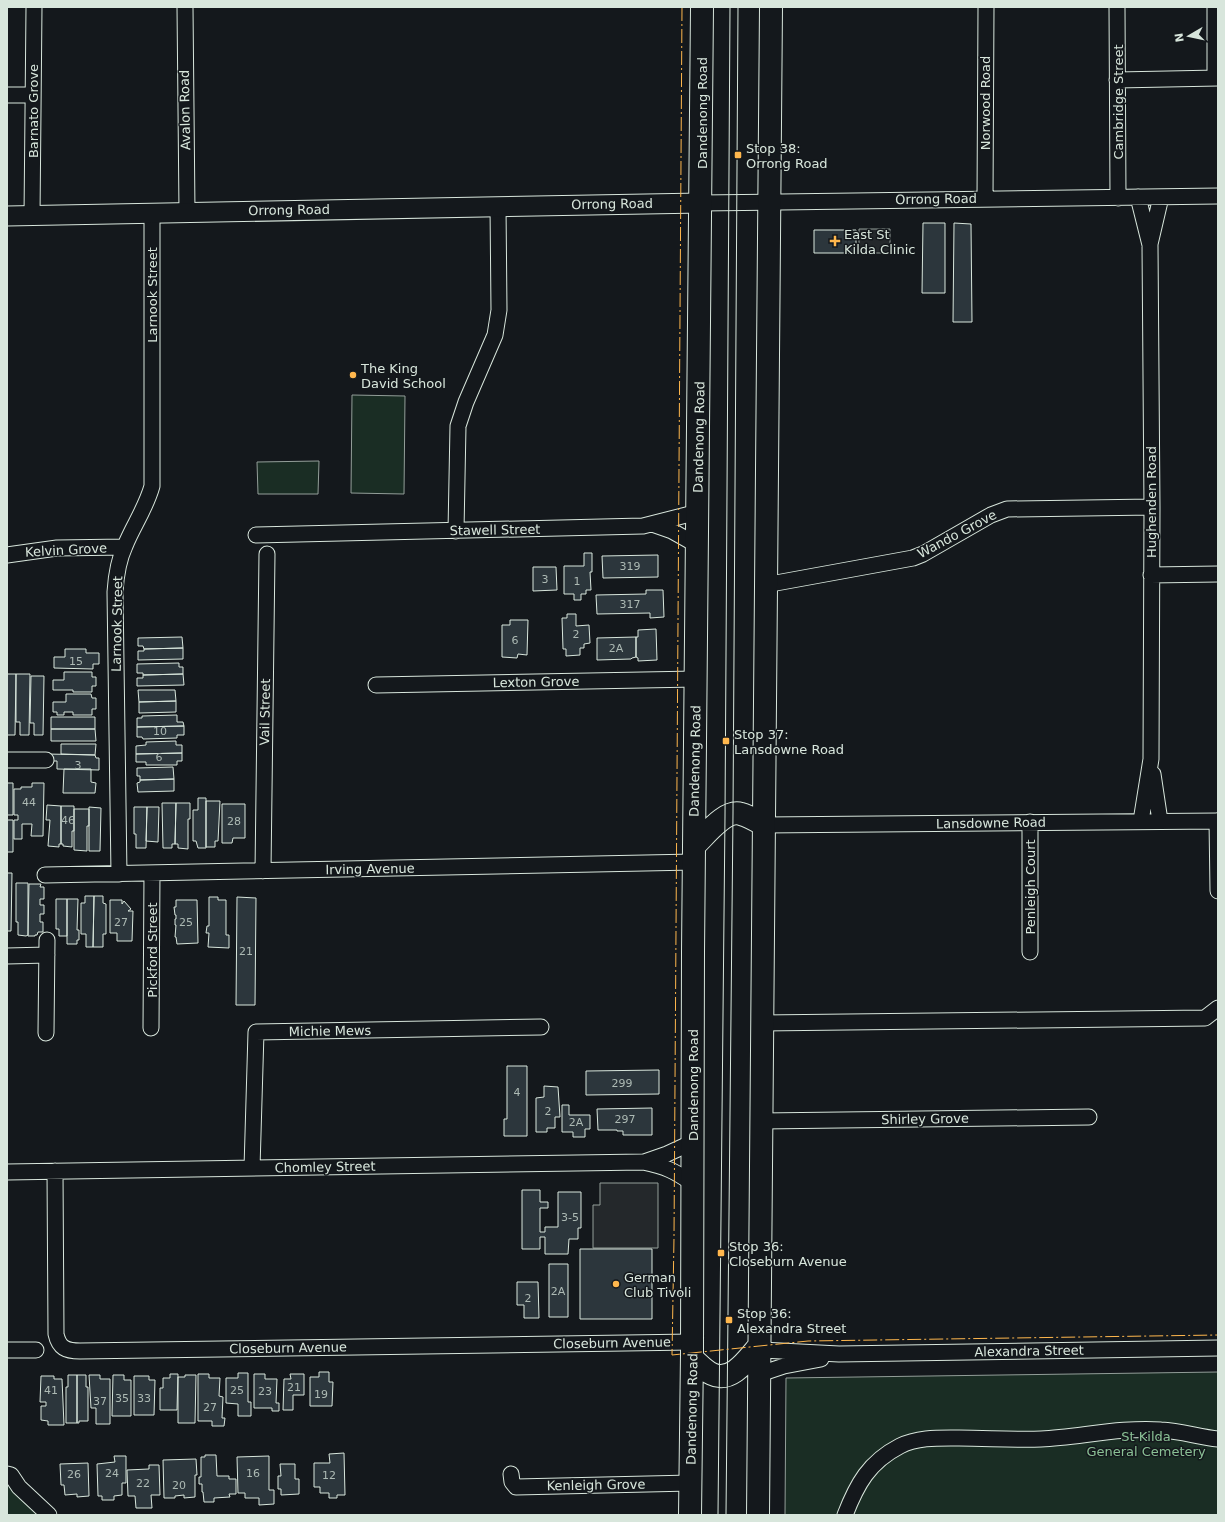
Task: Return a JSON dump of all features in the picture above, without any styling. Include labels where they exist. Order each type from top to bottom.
[{"type":"highway","name":"Dandenong Road","points":[[690,1515],[702,7]]},
{"type":"highway","points":[[758,1515],[771,7]]},
{"type":"highway","points":[[695,854],[725,816],[733,813],[740,813],[764,825]]},
{"type":"highway","points":[[692,1350],[713,1375],[728,1375],[732,1374],[760,1347]]},
{"type":"main road","name":"Orrong Road","points":[[7,216],[701,203]]},
{"type":"street","name":"Barnato Grove","points":[[32,216],[34,7]]},
{"type":"street","name":"Avalon Road","points":[[184,7],[187,212]]},
{"type":"street","name":"Norwood Road","points":[[985,199],[986,7]]},
{"type":"street","name":"Cambridge Street","points":[[1117,7],[1118,198]]},
{"type":"street","points":[[1117,80],[1216,78],[1215,7]]},
{"type":"street","points":[[7,95],[33,94]]},
{"type":"street","name":"Orrong Road","points":[[701,203],[1218,196]]},
{"type":"street","name":"Hughenden Road","points":[[1138,197],[1150,245]]},
{"type":"street","name":"Hughenden Road","points":[[1160,821],[1151,759],[1152,507],[1150,245],[1161,197]]},
{"type":"street","points":[[456,530],[458,426],[466,402],[495,335],[498,323],[498,206]]},
{"type":"street","name":"Larnook Street","points":[[119,874],[114,592],[117,570],[124,547],[149,497],[152,486],[152,213]]},
{"type":"street","name":"Wando Grove","points":[[765,585],[913,558],[923,554],[991,515],[1007,509],[1152,507]]},
{"type":"street","name":"Stawell Street","points":[[256,535],[632,526],[652,524],[698,512]]},
{"type":"street","name":"Stawell Street","points":[[652,524],[672,531],[697,545]]},
{"type":"street","name":"Kelvin Grove","points":[[7,554],[57,548],[124,547]]},
{"type":"street","name":"Vail Street","points":[[263,871],[267,554]]},
{"type":"street","points":[[1151,575],[1218,574]]},
{"type":"street","name":"Lexton Grove","points":[[376,685],[696,679]]},
{"type":"street","name":"Hughenden Road","points":[[1141,822],[1151,759]]},
{"type":"street","points":[[7,760],[46,760]]},
{"type":"street","points":[[1218,820],[1218,891]]},
{"type":"street","name":"Lansdowne Road","points":[[764,825],[1218,820]]},
{"type":"street","name":"Penleigh Court","points":[[1030,822],[1030,952]]},
{"type":"street","name":"Irving Avenue","points":[[46,875],[263,871],[695,854]]},
{"type":"street","name":"Pickford Street","points":[[151,1028],[152,873]]},
{"type":"street","points":[[46,1033],[47,940]]},
{"type":"street","points":[[7,956],[47,955]]},
{"type":"street","points":[[762,1023],[1205,1018],[1218,1008]]},
{"type":"street","name":"Michie Mews","points":[[252,1168],[256,1032],[541,1027]]},
{"type":"street","name":"Shirley Grove","points":[[762,1121],[1089,1117]]},
{"type":"street","name":"Chomley Street","points":[[644,1162],[668,1154],[692,1142]]},
{"type":"street","name":"Chomley Street","points":[[7,1172],[644,1162],[665,1167],[677,1172],[692,1183]]},
{"type":"street","name":"Closeburn Avenue","points":[[55,1171],[56,1334],[61,1347],[66,1350],[692,1350]]},
{"type":"street","name":"Alexandra Street","points":[[760,1347],[839,1354],[1218,1348]]},
{"type":"street","points":[[7,1350],[36,1350]]},
{"type":"street","name":"Alexandra Street","points":[[760,1374],[784,1366],[839,1354]]},
{"type":"street","points":[[845,1515],[866,1472],[888,1453],[912,1441],[941,1438],[1031,1439],[1134,1430],[1175,1431],[1218,1439]]},
{"type":"street","points":[[7,1474],[11,1475],[13,1487],[49,1515]]},
{"type":"street","name":"Kenleigh Grove","points":[[511,1474],[512,1482],[516,1487],[690,1483]]},
{"type":"green space","points":[[352,395],[405,396],[404,494],[351,493]]},
{"type":"green space","points":[[319,461],[318,494],[258,494],[257,462]]},
{"type":"green space","name":"St Kilda General Cemetery","points":[[1218,1372],[1218,1515],[785,1515],[786,1378]]},
{"type":"green space","points":[[7,1480],[49,1515],[7,1515]]},
{"type":"shaded area","points":[[859,229],[890,229],[890,253],[859,253]]},
{"type":"shaded area","points":[[600,1183],[658,1183],[658,1248],[593,1248],[593,1205],[600,1205]]},
{"type":"building","points":[[923,223],[945,223],[945,293],[922,293]]},
{"type":"building","points":[[954,223],[971,224],[972,322],[953,322]]},
{"type":"building","name":"East St Kilda Clinic","points":[[814,230],[856,230],[856,253],[814,253]]},
{"type":"building","points":[[584,553],[592,553],[592,572],[590,572],[591,590],[586,590],[586,594],[581,594],[581,600],[574,600],[574,594],[564,594],[564,566],[584,566]]},
{"type":"building","points":[[658,555],[658,577],[603,578],[602,556]]},
{"type":"building","points":[[533,567],[556,567],[557,590],[533,591]]},
{"type":"building","points":[[646,590],[663,590],[664,617],[650,618],[650,613],[597,614],[596,595],[646,594]]},
{"type":"building","points":[[567,614],[576,614],[576,626],[589,625],[590,643],[584,644],[584,648],[580,648],[580,655],[566,656],[566,649],[563,649],[562,618],[567,618]]},
{"type":"building","points":[[510,620],[528,620],[527,655],[518,654],[517,658],[502,657],[502,625],[510,625]]},
{"type":"building","points":[[656,629],[657,660],[638,661],[638,658],[636,657],[636,637],[638,637],[638,630]]},
{"type":"building","points":[[182,637],[183,648],[144,649],[143,646],[138,646],[138,638]]},
{"type":"building","points":[[636,637],[636,657],[631,659],[597,660],[597,638]]},
{"type":"building","points":[[183,648],[183,659],[138,660],[138,651],[144,651],[144,649]]},
{"type":"building","points":[[65,649],[86,649],[86,653],[99,653],[99,664],[93,664],[93,669],[54,668],[54,657],[65,657]]},
{"type":"building","points":[[179,663],[179,667],[183,667],[183,674],[143,675],[143,673],[137,673],[137,664]]},
{"type":"building","points":[[64,672],[92,672],[92,677],[96,677],[96,686],[92,686],[92,692],[53,690],[53,680],[64,680]]},
{"type":"building","points":[[7,674],[16,674],[15,735],[7,735]]},
{"type":"building","points":[[16,674],[30,674],[29,735],[20,735],[20,722],[16,722]]},
{"type":"building","points":[[183,674],[184,685],[137,686],[137,678],[143,678],[143,675]]},
{"type":"building","points":[[31,676],[44,676],[43,735],[34,735],[34,723],[30,723]]},
{"type":"building","points":[[138,690],[175,690],[176,701],[139,702]]},
{"type":"building","points":[[66,694],[91,694],[92,698],[96,698],[96,709],[92,709],[92,715],[73,715],[73,712],[64,712],[64,715],[57,715],[57,712],[53,712],[53,702],[66,702]]},
{"type":"building","points":[[176,701],[176,712],[139,713],[139,702]]},
{"type":"building","points":[[177,715],[177,722],[183,722],[184,726],[137,727],[137,718],[142,718],[142,716]]},
{"type":"building","points":[[51,717],[95,717],[95,729],[51,729]]},
{"type":"building","points":[[184,726],[184,735],[177,735],[177,738],[143,739],[142,737],[137,737],[137,727]]},
{"type":"building","points":[[51,729],[95,729],[96,741],[51,741]]},
{"type":"building","points":[[176,741],[176,745],[182,745],[182,753],[136,754],[136,746],[146,745],[146,742]]},
{"type":"building","points":[[61,744],[96,744],[95,755],[61,754]]},
{"type":"building","points":[[182,753],[182,761],[177,761],[177,765],[146,765],[146,762],[136,762],[136,754]]},
{"type":"building","points":[[47,754],[95,755],[96,758],[99,758],[99,770],[57,769],[57,761],[47,761]]},
{"type":"building","points":[[173,767],[174,779],[140,780],[140,776],[137,776],[137,768]]},
{"type":"building","points":[[64,769],[91,769],[91,782],[96,783],[95,793],[63,793]]},
{"type":"building","points":[[174,779],[174,791],[138,792],[137,783],[140,782],[140,780]]},
{"type":"building","points":[[7,783],[13,783],[13,815],[7,815]]},
{"type":"building","points":[[32,783],[44,783],[43,836],[31,836],[32,824],[22,824],[22,839],[14,839],[14,820],[18,820],[18,815],[14,815],[14,789],[21,789],[21,787],[32,787]]},
{"type":"building","points":[[198,798],[206,798],[206,848],[198,848],[196,841],[193,841],[193,810],[198,810]]},
{"type":"building","points":[[206,801],[220,801],[218,841],[215,841],[215,847],[206,847]]},
{"type":"building","points":[[162,803],[176,803],[175,844],[172,844],[172,848],[163,848]]},
{"type":"building","points":[[176,803],[190,803],[190,819],[188,819],[188,849],[178,848],[178,844],[175,844]]},
{"type":"building","points":[[222,804],[245,804],[245,838],[233,838],[232,843],[222,843]]},
{"type":"building","points":[[47,805],[61,806],[61,844],[59,844],[59,847],[48,846],[50,820],[46,820]]},
{"type":"building","points":[[61,806],[74,806],[74,831],[72,831],[72,847],[63,846],[63,844],[61,844]]},
{"type":"building","points":[[89,807],[101,808],[100,851],[89,851]]},
{"type":"building","points":[[134,807],[147,807],[146,848],[136,848],[136,834],[134,834]]},
{"type":"building","points":[[147,807],[159,807],[158,842],[146,841]]},
{"type":"building","points":[[74,809],[89,809],[87,851],[74,850]]},
{"type":"building","points":[[7,820],[13,820],[13,852],[7,852]]},
{"type":"building","points":[[7,873],[12,873],[11,931],[7,931]]},
{"type":"building","points":[[16,883],[28,883],[28,935],[26,936],[18,935],[18,922],[16,922]]},
{"type":"building","points":[[29,884],[41,884],[40,887],[44,887],[44,899],[40,899],[40,905],[44,905],[44,914],[40,914],[40,922],[43,922],[43,932],[38,932],[35,936],[28,936]]},
{"type":"building","points":[[85,896],[94,896],[93,947],[86,947],[86,934],[81,934],[81,903],[85,903]]},
{"type":"building","points":[[94,896],[103,896],[103,903],[106,904],[106,934],[103,934],[103,947],[93,947]]},
{"type":"building","points":[[209,897],[218,897],[218,900],[226,900],[226,935],[229,935],[229,948],[208,947],[209,933],[206,933],[207,926],[209,926]]},
{"type":"building","points":[[237,897],[256,898],[255,1005],[236,1005]]},
{"type":"building","points":[[56,899],[67,899],[67,936],[59,936],[59,929],[56,929]]},
{"type":"building","points":[[67,899],[78,899],[77,930],[79,930],[79,940],[77,940],[77,944],[67,944]]},
{"type":"building","points":[[110,900],[122,900],[122,904],[124,901],[131,909],[128,911],[133,911],[132,941],[117,941],[117,933],[110,933]]},
{"type":"building","points":[[176,900],[197,900],[198,943],[177,944],[175,937],[176,915],[174,907],[176,907]]},
{"type":"building","points":[[507,1066],[527,1066],[527,1136],[504,1136],[504,1119],[507,1119]]},
{"type":"building","points":[[659,1070],[659,1094],[586,1095],[586,1071]]},
{"type":"building","points":[[544,1086],[558,1087],[560,1117],[555,1117],[555,1128],[547,1128],[547,1132],[536,1132],[536,1098],[544,1097]]},
{"type":"building","points":[[562,1105],[569,1105],[569,1115],[590,1115],[590,1129],[585,1129],[585,1137],[573,1137],[573,1132],[562,1132]]},
{"type":"building","points":[[652,1108],[652,1135],[623,1135],[623,1131],[598,1130],[597,1109]]},
{"type":"building","points":[[522,1190],[540,1190],[540,1202],[548,1202],[548,1208],[540,1208],[540,1232],[545,1232],[545,1227],[558,1227],[558,1192],[581,1192],[581,1228],[578,1228],[578,1239],[569,1239],[568,1254],[545,1254],[545,1237],[540,1237],[540,1249],[522,1249]]},
{"type":"building","name":"German Club Tivoli","points":[[580,1249],[652,1249],[652,1319],[580,1319]]},
{"type":"building","points":[[549,1264],[568,1264],[568,1317],[549,1317]]},
{"type":"building","points":[[517,1282],[538,1282],[539,1318],[524,1318],[524,1305],[517,1305]]},
{"type":"building","points":[[319,1372],[329,1372],[329,1382],[333,1382],[332,1406],[310,1406],[310,1377],[319,1377]]},
{"type":"building","points":[[238,1373],[248,1373],[248,1402],[251,1402],[251,1416],[238,1416],[238,1404],[226,1403],[226,1378],[238,1378]]},
{"type":"building","points":[[170,1374],[178,1374],[177,1410],[160,1410],[160,1388],[163,1388],[163,1378],[170,1378]]},
{"type":"building","points":[[198,1374],[209,1374],[209,1378],[220,1378],[219,1396],[223,1397],[222,1418],[225,1418],[224,1426],[212,1426],[212,1421],[198,1421]]},
{"type":"building","points":[[254,1374],[265,1374],[265,1379],[277,1379],[276,1403],[279,1403],[279,1411],[272,1411],[272,1408],[254,1408]]},
{"type":"building","points":[[290,1374],[304,1374],[304,1395],[293,1395],[293,1410],[283,1410],[284,1379],[291,1379]]},
{"type":"building","points":[[68,1375],[77,1375],[77,1423],[66,1423],[66,1387],[68,1387]]},
{"type":"building","points":[[77,1375],[86,1375],[86,1387],[88,1387],[88,1421],[79,1421],[79,1423],[77,1423]]},
{"type":"building","points":[[89,1375],[100,1375],[100,1379],[110,1379],[110,1424],[96,1424],[96,1408],[91,1408]]},
{"type":"building","points":[[113,1375],[124,1375],[124,1380],[131,1380],[131,1416],[112,1416]]},
{"type":"building","points":[[185,1375],[196,1375],[195,1423],[178,1423],[178,1377],[185,1377]]},
{"type":"building","points":[[41,1376],[54,1376],[54,1379],[62,1379],[64,1425],[48,1425],[48,1421],[41,1420],[41,1406],[46,1406],[46,1402],[40,1402]]},
{"type":"building","points":[[134,1376],[149,1376],[149,1380],[155,1380],[154,1415],[134,1415]]},
{"type":"building","points":[[344,1453],[345,1495],[337,1495],[337,1498],[329,1498],[329,1493],[320,1493],[320,1487],[314,1487],[314,1463],[330,1463],[329,1454]]},
{"type":"building","points":[[205,1455],[216,1455],[217,1476],[229,1476],[229,1479],[236,1479],[236,1494],[229,1494],[230,1497],[214,1498],[214,1502],[204,1502],[202,1484],[199,1484],[199,1477],[201,1477],[201,1457],[205,1457]]},
{"type":"building","points":[[114,1456],[126,1456],[126,1483],[122,1483],[122,1495],[114,1496],[114,1500],[102,1500],[102,1496],[98,1496],[97,1464],[115,1462]]},
{"type":"building","points":[[269,1456],[269,1490],[274,1490],[274,1504],[259,1505],[259,1498],[245,1498],[245,1493],[238,1493],[237,1457]]},
{"type":"building","points":[[196,1459],[197,1475],[195,1475],[195,1497],[184,1498],[184,1495],[175,1496],[175,1498],[164,1498],[163,1460]]},
{"type":"building","points":[[88,1463],[89,1496],[77,1497],[77,1494],[65,1495],[64,1485],[61,1485],[60,1464]]},
{"type":"building","points":[[280,1464],[295,1464],[295,1479],[299,1479],[299,1494],[281,1495],[281,1489],[278,1489],[278,1476],[281,1476]]},
{"type":"building","points":[[149,1465],[159,1465],[160,1495],[151,1495],[152,1508],[136,1508],[135,1496],[128,1496],[127,1470],[149,1469]]},
{"type":"tram line","points":[[718,1515],[725,816],[730,7]]},
{"type":"tram line","points":[[726,1515],[733,813],[738,7]]},
{"type":"power","points":[[682,7],[672,1355],[808,1341],[1218,1335]]},
{"type":"place","name":"Stop 38: Orrong Road","points":[[738,155]]},
{"type":"place","name":"East St Kilda Clinic","points":[[835,241]]},
{"type":"place","name":"The King David School","points":[[353,375]]},
{"type":"place","name":"Stop 37: Lansdowne Road","points":[[726,741]]},
{"type":"place","name":"Stop 36: Closeburn Avenue","points":[[721,1253]]},
{"type":"place","name":"German Club Tivoli","points":[[616,1284]]},
{"type":"place","name":"Stop 36: Alexandra Street","points":[[729,1320]]}]
